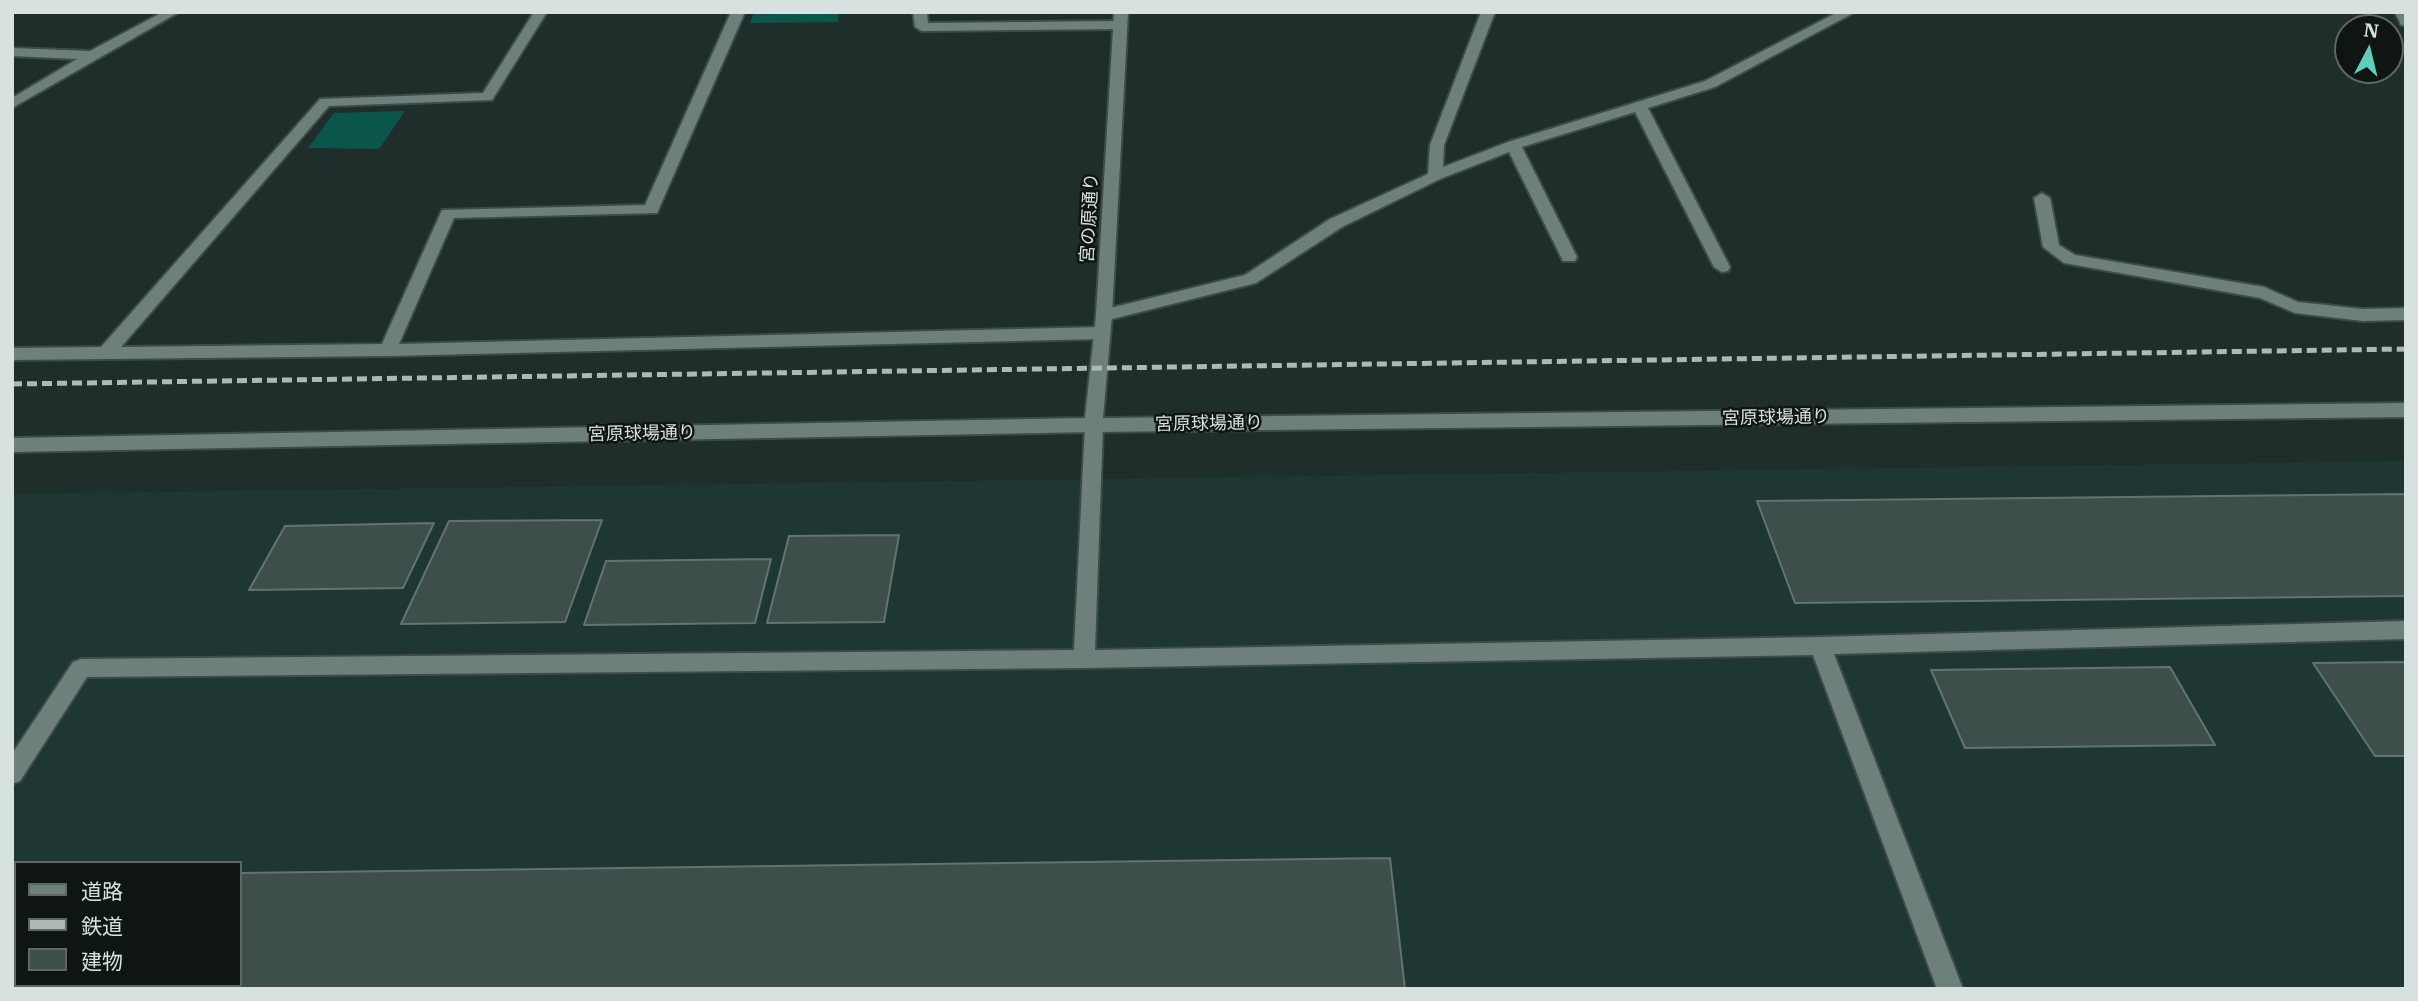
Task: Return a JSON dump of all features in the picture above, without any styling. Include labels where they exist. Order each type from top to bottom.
[{"type":"street","points":[[12,104],[92,55],[173,12]]},
{"type":"street","points":[[106,353],[325,102],[486,97],[541,12]]},
{"type":"street","points":[[388,350],[448,213],[651,211],[738,12]]},
{"type":"street","points":[[920,12],[922,27],[1120,19]]},
{"type":"street","points":[[1435,176],[1437,145],[1488,12]]},
{"type":"street","points":[[1104,314],[1250,279],[1336,223],[1435,176],[1513,145],[1710,84],[1849,12]]},
{"type":"street","points":[[2402,12],[2406,22]]},
{"type":"street","name":"宮の原通り","points":[[1084,659],[1094,425],[1100,333],[1104,314],[1120,19]]},
{"type":"street","points":[[12,52],[92,55]]},
{"type":"street","points":[[1639,105],[1721,267]]},
{"type":"street","points":[[1513,145],[1569,257]]},
{"type":"street","points":[[2042,198],[2051,247],[2070,259],[2264,293],[2295,307],[2363,316],[2406,314]]},
{"type":"street","points":[[12,354],[388,350],[1100,333]]},
{"type":"street","name":"宮原球場通り","points":[[12,445],[1094,425],[2406,410]]},
{"type":"street","points":[[12,774],[81,668],[1084,659],[1820,646],[2406,630]]},
{"type":"street","points":[[1820,646],[1950,989]]},
{"type":"shaded area","points":[[2406,461],[2406,989],[12,989],[12,494]]},
{"type":"green space","points":[[754,12],[839,12],[838,22],[750,23]]},
{"type":"green space","points":[[405,111],[379,149],[308,148],[334,113]]},
{"type":"building","points":[[2406,494],[2406,596],[1795,603],[1757,501]]},
{"type":"building","points":[[602,520],[565,622],[401,624],[449,521]]},
{"type":"building","points":[[434,523],[403,588],[249,590],[285,526]]},
{"type":"building","points":[[899,535],[884,622],[767,623],[789,536]]},
{"type":"building","points":[[771,559],[755,623],[584,625],[606,561]]},
{"type":"building","points":[[2406,662],[2406,756],[2375,756],[2313,663]]},
{"type":"building","points":[[2170,667],[2215,745],[1965,748],[1931,670]]},
{"type":"building","points":[[1390,858],[1405,989],[12,989],[14,882],[14,987],[242,987],[242,873]]},
{"type":"railway","points":[[12,384],[2406,349]]}]
